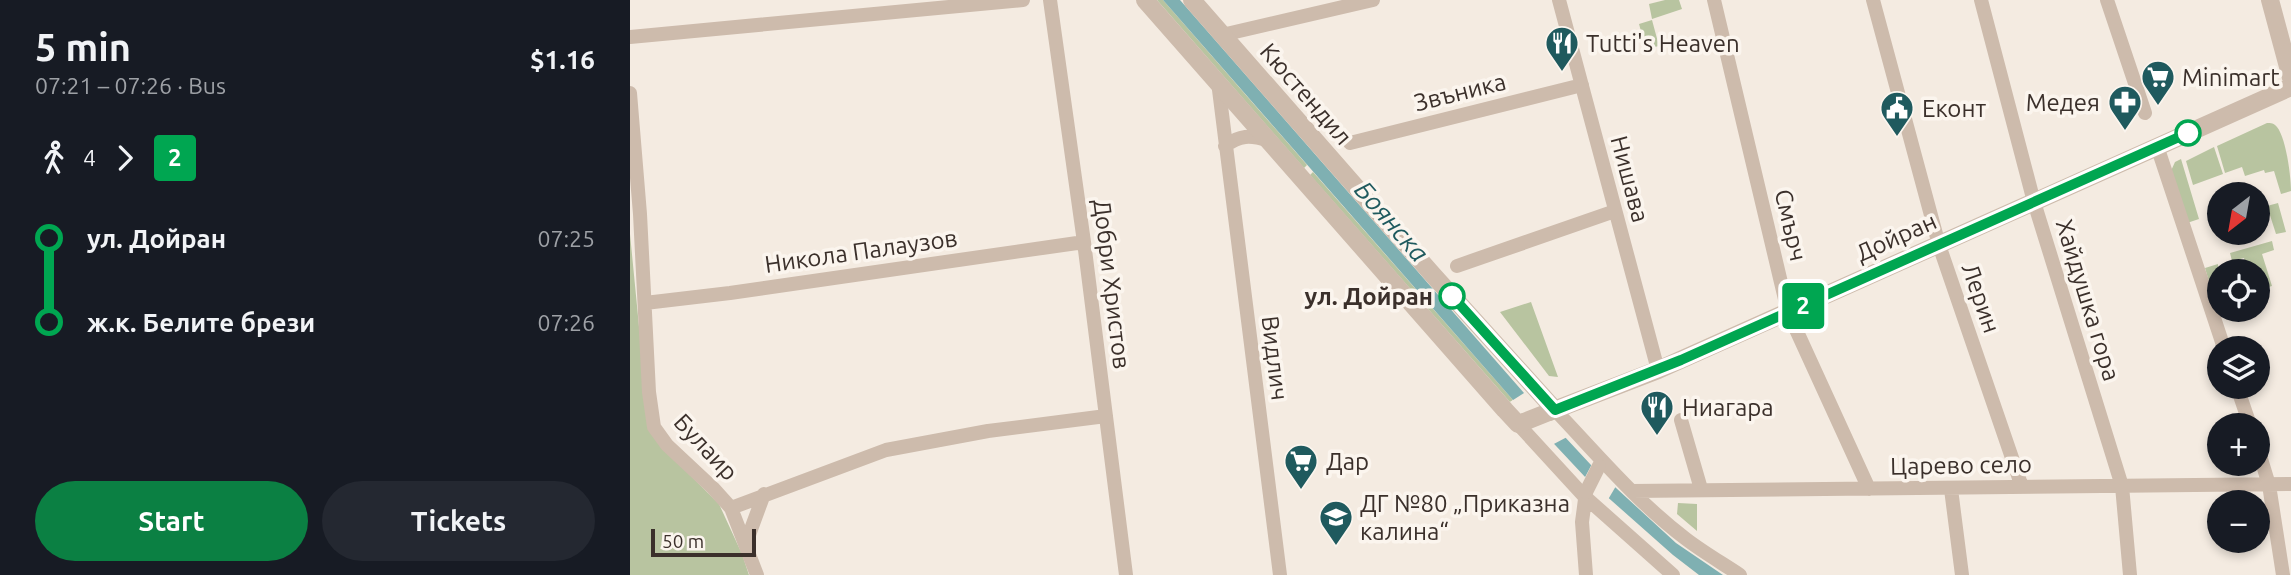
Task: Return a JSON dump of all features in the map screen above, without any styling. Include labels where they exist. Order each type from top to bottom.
[{"type":"street","points":[[630,37],[1023,0]]},
{"type":"street","name":"Добри Христов","points":[[1050,0],[1126,575]]},
{"type":"street","points":[[1145,0],[1585,494],[1610,520],[1673,575]]},
{"type":"street","name":"Кюстендил","points":[[1192,0],[1600,463],[1685,539],[1741,575]]},
{"type":"street","points":[[1222,35],[1373,0]]},
{"type":"street","name":"Нишава","points":[[1559,0],[1658,370]]},
{"type":"street","name":"Смърч","points":[[1714,0],[1788,312],[1869,489]]},
{"type":"street","name":"Лерин","points":[[1873,0],[1939,245],[2022,487]]},
{"type":"street","name":"Хайдушка гора","points":[[1981,0],[2034,202],[2122,486],[2130,575]]},
{"type":"street","points":[[2107,0],[2145,113]]},
{"type":"street","points":[[2270,0],[2291,78]]},
{"type":"street","name":"Видлич","points":[[1218,82],[1280,575]]},
{"type":"street","name":"Звъника","points":[[1350,143],[1582,85]]},
{"type":"street","name":"Дойран","points":[[1521,423],[1658,370],[2291,87]]},
{"type":"street","name":"Булаир","points":[[630,93],[635,215],[645,303],[649,392],[654,427],[667,445],[731,508],[757,575]]},
{"type":"street","points":[[1225,146],[1243,136],[1267,140]]},
{"type":"street","points":[[2157,146],[2220,336]]},
{"type":"street","points":[[1457,266],[1615,211]]},
{"type":"street","name":"Никола Палаузов","points":[[645,303],[1084,242]]},
{"type":"street","points":[[731,508],[886,450],[988,431],[1106,416]]},
{"type":"street","points":[[1681,420],[1701,489]]},
{"type":"street","points":[[1586,575],[1582,540],[1585,494],[1600,463]]},
{"type":"street","points":[[2266,476],[2283,575]]},
{"type":"street","name":"Царево село","points":[[1632,491],[2291,484]]},
{"type":"street","points":[[1951,489],[1962,575]]},
{"type":"street","points":[[746,543],[764,494]]},
{"type":"street","points":[[1582,540],[1594,522],[1610,520]]},
{"type":"green space","points":[[1157,0],[1163,0],[1307,165],[1304,168]]},
{"type":"green space","points":[[1679,0],[1682,9],[1652,19],[1649,4]]},
{"type":"green space","points":[[1652,20],[1659,46],[1646,49],[1639,24]]},
{"type":"green space","points":[[2267,123],[2275,125],[2280,132],[2287,158],[2291,191],[2281,194],[2274,171],[2265,173],[2264,170],[2245,176],[2242,167],[2225,173],[2217,146]]},
{"type":"green space","points":[[2214,147],[2223,174],[2193,185],[2186,161]]},
{"type":"green space","points":[[2181,159],[2199,219],[2187,223],[2170,173],[2175,162]]},
{"type":"green space","points":[[1313,172],[1513,400],[1510,402],[1310,175]]},
{"type":"green space","points":[[2278,203],[2286,232],[2276,234],[2270,205]]},
{"type":"green space","points":[[630,234],[649,429],[663,448],[719,504],[749,575],[630,575]]},
{"type":"green space","points":[[2270,242],[2274,250],[2262,254],[2264,259],[2232,259],[2230,253],[2258,245],[2270,245]]},
{"type":"green space","points":[[1531,302],[1558,377],[1549,376],[1500,312]]},
{"type":"green space","points":[[1678,503],[1697,504],[1697,531],[1677,514]]},
{"type":"water","points":[[1163,0],[1180,0],[1524,393],[1591,465],[1676,543],[1723,575],[1699,575],[1586,478],[1513,400]]},
{"type":"pier","points":[[1527,391],[1569,436],[1550,446],[1510,402]]},
{"type":"pier","points":[[1593,462],[1616,486],[1606,503],[1583,481]]},
{"type":"bus line","name":"2","points":[[1452,296],[1555,410],[1681,360],[2188,133]]},
{"type":"place","name":"Tutti's Heaven","points":[[1562,73]]},
{"type":"place","name":"Minimart","points":[[2158,107]]},
{"type":"place","name":"Медея","points":[[2125,132]]},
{"type":"place","name":"Еконт","points":[[1897,138]]},
{"type":"place","name":"ул. Дойран","points":[[1452,296]]},
{"type":"place","name":"Ниагара","points":[[1657,437]]},
{"type":"place","name":"Дар","points":[[1301,491]]},
{"type":"place","name":"ДГ №80 „Приказна калина“","points":[[1336,547]]},
{"type":"water label","name":"Боянска","points":[[1392,221]]}]
